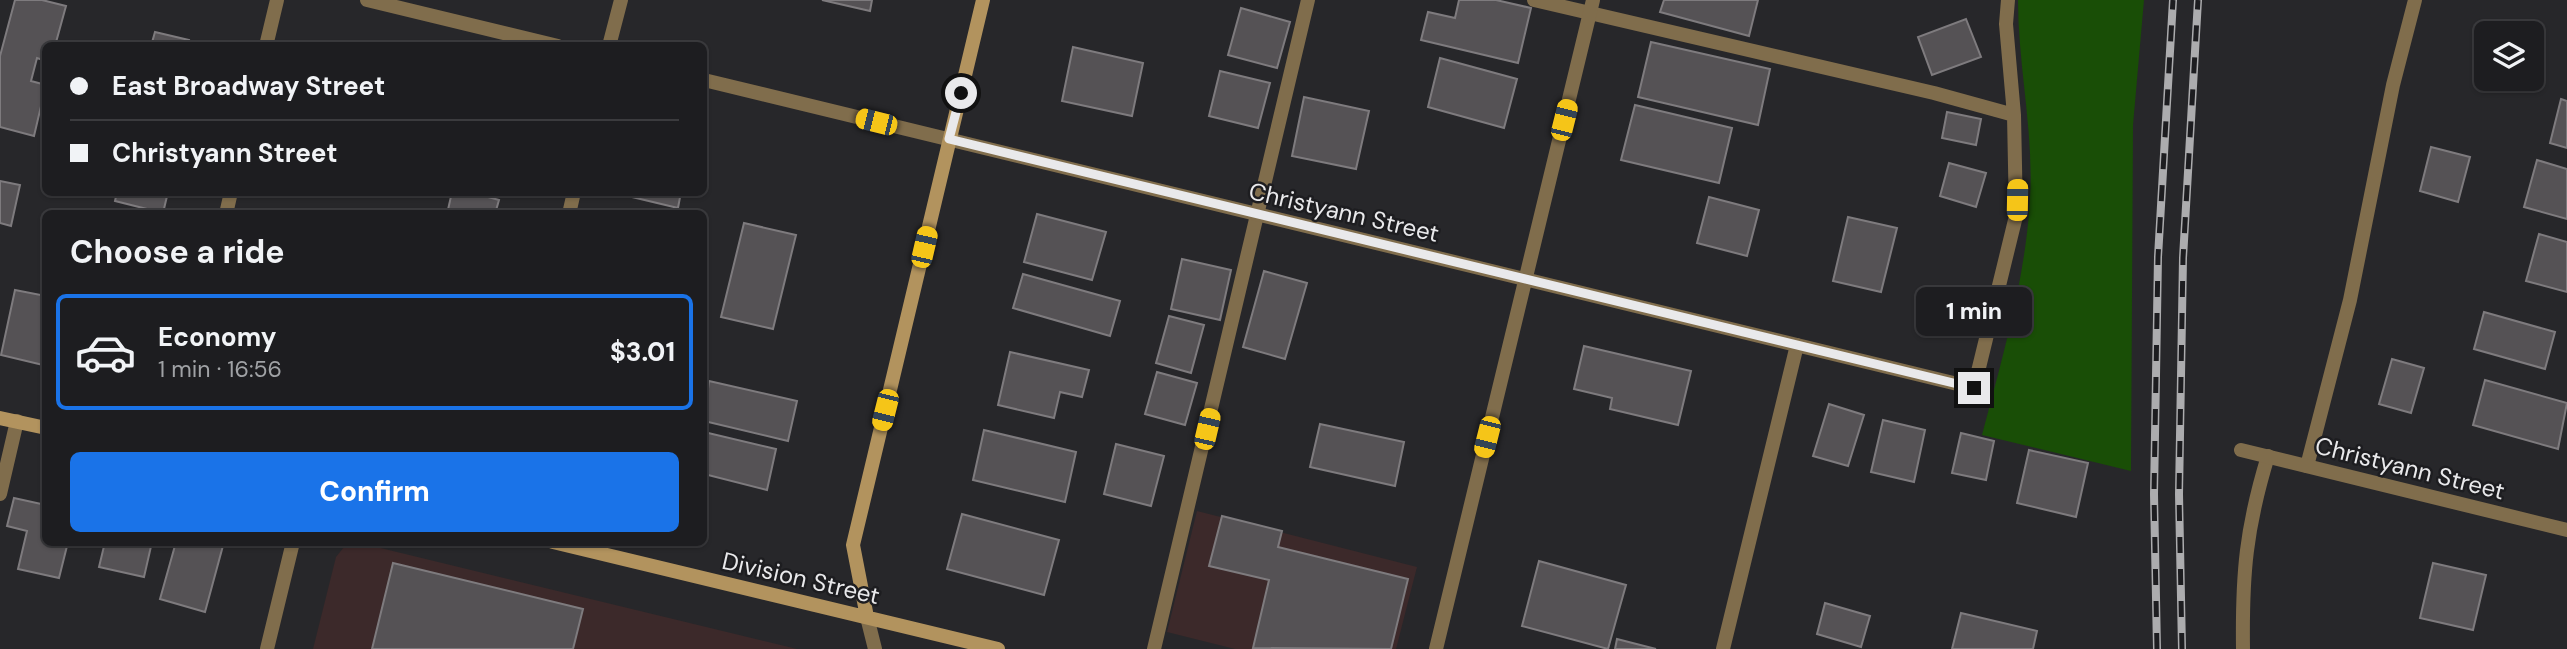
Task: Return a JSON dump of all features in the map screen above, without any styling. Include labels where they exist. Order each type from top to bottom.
[{"type":"street","points":[[267,42],[277,0]]},
{"type":"street","points":[[367,0],[541,42]]},
{"type":"street","points":[[610,42],[621,0]]},
{"type":"street","points":[[875,649],[853,545],[983,0]]},
{"type":"street","points":[[1154,649],[1308,0]]},
{"type":"street","points":[[1534,0],[1592,7],[2014,115],[2006,24],[2008,0]]},
{"type":"street","points":[[2307,466],[2350,300],[2393,85],[2415,0]]},
{"type":"street","points":[[1436,649],[1592,7]]},
{"type":"street","name":"Christyann Street","points":[[707,81],[1974,388],[2016,216],[2014,115]]},
{"type":"street","points":[[1723,649],[1797,345]]},
{"type":"street","points":[[0,418],[42,427]]},
{"type":"street","points":[[0,494],[17,421]]},
{"type":"street","name":"Christyann Street","points":[[2241,450],[2567,530]]},
{"type":"street","points":[[2243,649],[2245,549],[2252,511],[2268,456]]},
{"type":"street","points":[[267,649],[292,546]]},
{"type":"street","name":"Division Street","points":[[570,546],[998,649]]},
{"type":"shaded area","points":[[1197,511],[1417,567],[1396,649],[1235,649],[1167,632]]},
{"type":"shaded area","points":[[372,546],[797,649],[313,649],[336,557],[344,547]]},
{"type":"green space","points":[[2018,0],[2144,0],[2133,125],[2131,471],[1982,435],[2012,318],[2028,228],[2030,148]]},
{"type":"building","points":[[15,0],[42,0],[66,6],[56,42],[42,42],[42,60],[37,58],[31,81],[42,84],[42,102],[34,136],[0,127],[0,56]]},
{"type":"building","points":[[822,0],[872,0],[870,11]]},
{"type":"building","points":[[1459,0],[1496,0],[1531,8],[1518,63],[1421,40],[1428,12],[1455,18]]},
{"type":"building","points":[[1664,0],[1758,0],[1749,36],[1660,12]]},
{"type":"building","points":[[1241,8],[1290,22],[1277,68],[1228,55]]},
{"type":"building","points":[[1966,19],[1981,57],[1932,75],[1918,37]]},
{"type":"building","points":[[155,32],[189,40],[189,42],[152,42]]},
{"type":"building","points":[[1651,42],[1770,69],[1758,125],[1638,97]]},
{"type":"building","points":[[1073,47],[1143,63],[1132,116],[1062,101]]},
{"type":"building","points":[[1440,58],[1517,79],[1504,128],[1428,107]]},
{"type":"building","points":[[1220,71],[1270,83],[1258,128],[1209,116]]},
{"type":"building","points":[[1304,97],[1369,111],[1356,169],[1292,156]]},
{"type":"building","points":[[2561,99],[2567,101],[2567,148],[2550,143]]},
{"type":"building","points":[[1635,105],[1732,128],[1719,183],[1621,160]]},
{"type":"building","points":[[1947,112],[1981,119],[1976,145],[1942,138]]},
{"type":"building","points":[[2431,147],[2470,157],[2458,202],[2420,191]]},
{"type":"building","points":[[2537,160],[2567,169],[2567,219],[2524,207]]},
{"type":"building","points":[[1949,163],[1986,173],[1976,207],[1940,196]]},
{"type":"building","points":[[0,181],[20,185],[11,226],[0,223]]},
{"type":"building","points":[[116,196],[167,196],[164,210],[151,210],[115,201]]},
{"type":"building","points":[[451,196],[484,196],[499,200],[496,210],[448,210]]},
{"type":"building","points":[[628,196],[680,196],[678,208]]},
{"type":"building","points":[[1709,197],[1759,210],[1747,256],[1697,243]]},
{"type":"building","points":[[1037,214],[1106,232],[1092,280],[1024,262]]},
{"type":"building","points":[[1848,217],[1897,228],[1881,292],[1833,281]]},
{"type":"building","points":[[744,223],[796,235],[773,329],[721,317]]},
{"type":"building","points":[[2539,234],[2567,242],[2567,292],[2526,281]]},
{"type":"building","points":[[1182,259],[1231,270],[1220,320],[1171,309]]},
{"type":"building","points":[[1264,271],[1307,283],[1285,359],[1243,347]]},
{"type":"building","points":[[1023,274],[1120,301],[1110,336],[1013,308]]},
{"type":"building","points":[[15,290],[42,295],[42,365],[1,355]]},
{"type":"building","points":[[2484,312],[2555,332],[2545,369],[2474,349]]},
{"type":"building","points":[[1169,316],[1204,325],[1191,373],[1156,363]]},
{"type":"building","points":[[1584,346],[1691,371],[1678,425],[1610,409],[1612,398],[1574,389]]},
{"type":"building","points":[[1010,352],[1089,370],[1082,397],[1060,392],[1054,418],[998,405]]},
{"type":"building","points":[[2392,359],[2424,368],[2411,413],[2379,404]]},
{"type":"building","points":[[1157,372],[1197,383],[1185,425],[1145,414]]},
{"type":"building","points":[[2485,380],[2567,403],[2558,449],[2473,425]]},
{"type":"building","points":[[709,381],[797,401],[788,441],[707,422]]},
{"type":"building","points":[[1829,404],[1864,415],[1848,466],[1813,456]]},
{"type":"building","points":[[1883,420],[1925,430],[1914,482],[1871,472]]},
{"type":"building","points":[[1320,424],[1404,442],[1395,486],[1310,467]]},
{"type":"building","points":[[984,430],[1076,452],[1065,502],[973,480]]},
{"type":"building","points":[[707,433],[776,449],[767,490],[707,475]]},
{"type":"building","points":[[1961,433],[1994,441],[1986,480],[1952,473]]},
{"type":"building","points":[[1116,444],[1164,456],[1151,506],[1104,494]]},
{"type":"building","points":[[2029,450],[2088,463],[2076,517],[2017,503]]},
{"type":"building","points":[[14,498],[42,504],[42,546],[67,546],[59,578],[18,569],[27,531],[7,526]]},
{"type":"building","points":[[962,514],[1059,540],[1044,595],[947,569]]},
{"type":"building","points":[[1222,516],[1282,531],[1278,547],[1408,579],[1391,649],[1253,648],[1269,580],[1209,566]]},
{"type":"building","points":[[104,546],[151,546],[144,577],[99,567]]},
{"type":"building","points":[[175,546],[223,546],[205,612],[160,599]]},
{"type":"building","points":[[1539,561],[1626,585],[1608,649],[1522,626]]},
{"type":"building","points":[[393,563],[583,609],[573,649],[372,649]]},
{"type":"building","points":[[2433,563],[2486,575],[2473,630],[2420,618]]},
{"type":"building","points":[[1825,603],[1870,616],[1861,647],[1817,634]]},
{"type":"building","points":[[1961,613],[2037,631],[2033,649],[1952,649]]},
{"type":"building","points":[[1617,639],[1656,649],[1615,649]]},
{"type":"railway","points":[[2157,649],[2154,494],[2158,257],[2173,0]]},
{"type":"railway","points":[[2182,649],[2179,494],[2183,258],[2198,0]]},
{"type":"route","points":[[961,93],[949,139],[1974,388]]}]
